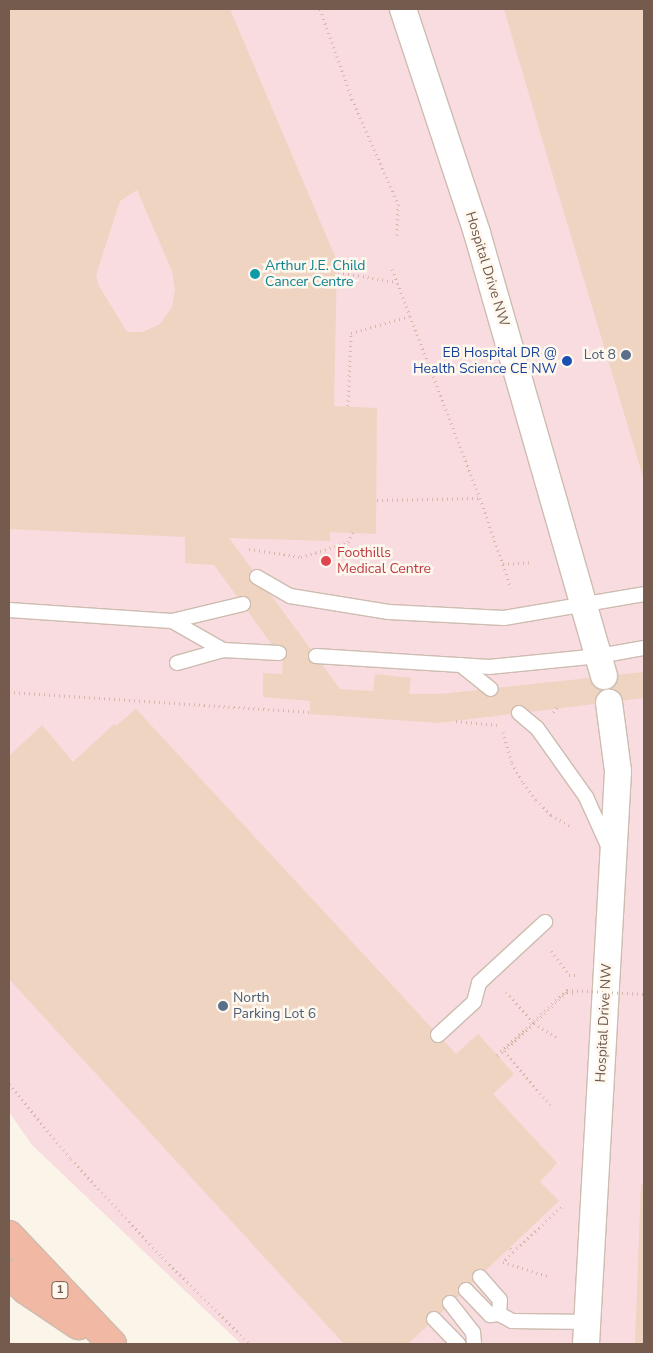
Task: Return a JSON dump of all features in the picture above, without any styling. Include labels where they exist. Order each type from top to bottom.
[{"type":"highway","name":"1","points":[[9,1235],[112,1344]]},
{"type":"highway","points":[[9,1274],[26,1290],[106,1344]]},
{"type":"street","name":"Hospital Drive NW","points":[[403,9],[477,233],[602,666]]},
{"type":"street","name":"Hospital Drive NW","points":[[586,1333],[618,771],[609,703]]},
{"type":"lane","points":[[257,577],[290,596]]},
{"type":"lane","points":[[273,599],[290,596],[389,612],[504,618],[644,594]]},
{"type":"lane","points":[[9,610],[172,621],[243,604]]},
{"type":"lane","points":[[172,621],[223,650]]},
{"type":"lane","points":[[316,656],[489,667],[602,666],[644,648]]},
{"type":"lane","points":[[177,663],[223,650],[279,653]]},
{"type":"lane","points":[[461,665],[491,689]]},
{"type":"lane","points":[[519,713],[538,728],[586,797],[613,858]]},
{"type":"lane","points":[[438,1035],[474,1002],[479,983],[545,922]]},
{"type":"lane","points":[[480,1277],[500,1300],[499,1314]]},
{"type":"lane","points":[[466,1290],[490,1315],[499,1314],[512,1320],[586,1333]]},
{"type":"lane","points":[[450,1303],[473,1332],[474,1344]]},
{"type":"lane","points":[[434,1319],[458,1344]]},
{"type":"path","points":[[320,9],[352,99],[398,204],[397,236]]},
{"type":"path","points":[[392,269],[480,498],[511,588]]},
{"type":"path","points":[[338,272],[397,282]]},
{"type":"path","points":[[348,406],[351,333],[410,316]]},
{"type":"path","points":[[377,500],[480,498]]},
{"type":"path","points":[[249,549],[300,557],[348,542],[352,532]]},
{"type":"path","points":[[503,564],[528,562]]},
{"type":"path","points":[[9,692],[310,712]]},
{"type":"path","points":[[556,708],[559,705]]},
{"type":"path","points":[[456,721],[495,723],[507,730]]},
{"type":"path","points":[[502,727],[512,763],[522,783],[551,815],[570,826]]},
{"type":"path","points":[[547,946],[569,975],[580,976]]},
{"type":"path","points":[[502,988],[534,1023],[557,1038]]},
{"type":"path","points":[[586,993],[567,992],[498,1056],[566,990],[644,994]]},
{"type":"path","points":[[504,1051],[551,1106]]},
{"type":"path","points":[[9,1084],[71,1159],[162,1257],[250,1344]]},
{"type":"path","points":[[550,1277],[503,1262],[512,1250],[569,1199]]},
{"type":"shaded area","name":"Foothills Medical Centre","points":[[9,9],[644,9],[644,1344],[241,1344],[32,1145],[9,1112]]},
{"type":"building","name":"Arthur J.E. Child Cancer Centre","points":[[9,9],[230,9],[337,261],[334,406],[377,408],[376,534],[330,532],[330,541],[229,538],[340,689],[373,691],[375,674],[411,678],[409,694],[440,694],[644,672],[644,698],[438,723],[310,714],[310,701],[263,697],[263,673],[282,674],[283,660],[214,565],[185,563],[185,537],[9,529]],"holes":[[[137,190],[172,271],[175,290],[172,307],[160,324],[143,332],[127,332],[99,286],[96,275],[120,201]]]},
{"type":"building","name":"Lot 8","points":[[504,9],[644,9],[644,480],[547,156]]},
{"type":"building","name":"North Parking Lot 6","points":[[136,709],[456,1054],[478,1034],[514,1074],[493,1094],[557,1163],[540,1182],[559,1201],[408,1344],[344,1344],[9,979],[9,756],[42,725],[73,762],[114,724],[116,726]]},
{"type":"building","points":[[641,1184],[644,1184],[644,1344],[635,1344]]},
{"type":"place","name":"Arthur J.E. Child Cancer Centre","points":[[255,274]]},
{"type":"place","name":"Lot 8","points":[[626,355]]},
{"type":"place","name":"EB Hospital DR @ Health Science CE NW","points":[[567,361]]},
{"type":"place","name":"Foothills Medical Centre","points":[[326,561]]},
{"type":"place","name":"North Parking Lot 6","points":[[223,1006]]}]
